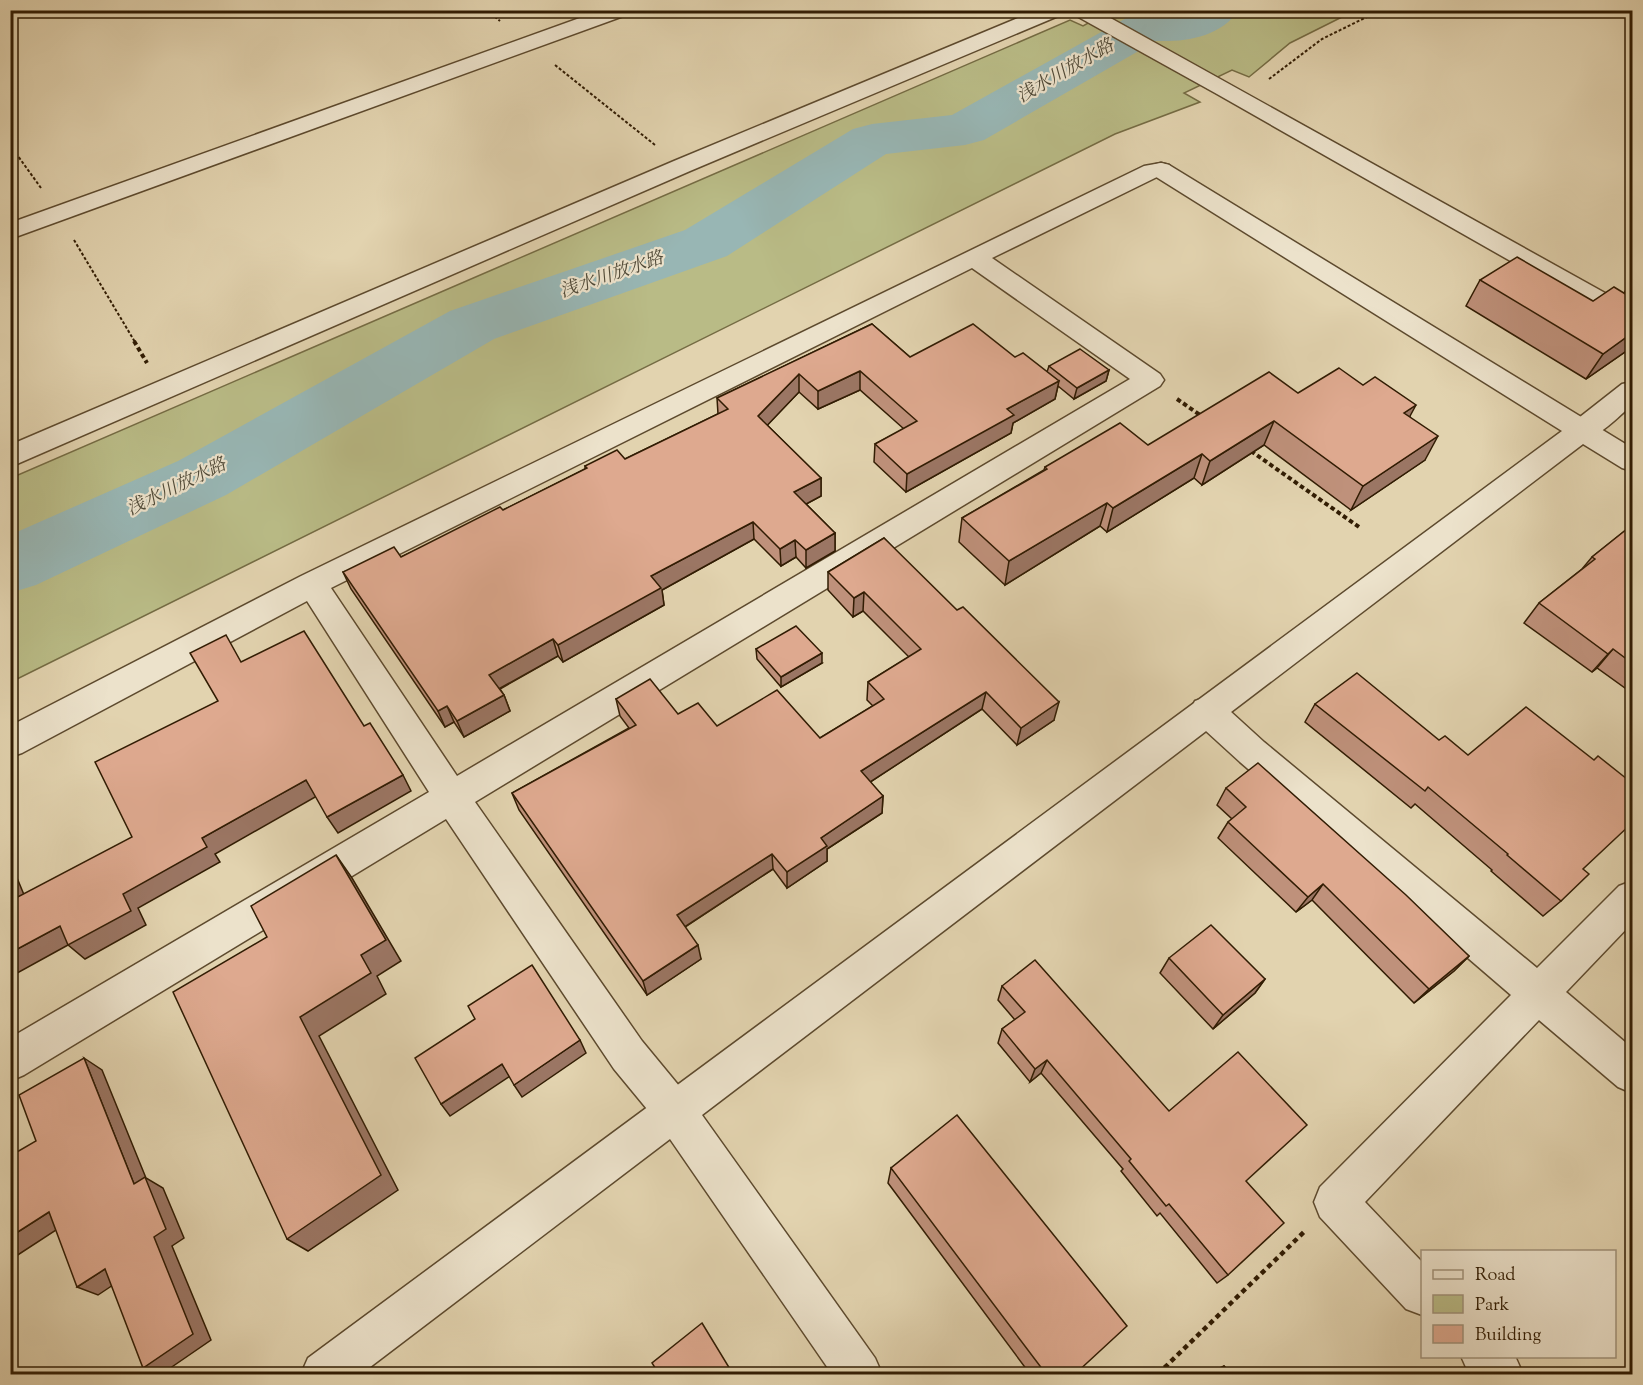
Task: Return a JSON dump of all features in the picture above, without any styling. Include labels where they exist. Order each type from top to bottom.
[{"type":"street","points":[[10,232],[622,10]]},
{"type":"street","points":[[10,458],[682,166],[1056,10]]},
{"type":"street","points":[[1080,10],[1234,94],[1632,319]]},
{"type":"street","points":[[10,743],[312,584],[974,256],[1152,171],[1161,170],[1632,461]]},
{"type":"street","points":[[10,1061],[1150,380],[974,256]]},
{"type":"street","points":[[324,1374],[1632,391]]},
{"type":"street","points":[[312,584],[452,798],[628,1055],[675,1112],[859,1374]]},
{"type":"street","points":[[1207,711],[1252,752],[1632,1073]]},
{"type":"street","points":[[1421,1292],[1335,1202],[1632,898]]},
{"type":"street","points":[[1485,1358],[1500,1374]]},
{"type":"path","points":[[487,10],[682,166]]},
{"type":"path","points":[[1234,94],[1322,39],[1381,10]]},
{"type":"path","points":[[10,145],[59,214],[164,392]]},
{"type":"path","points":[[1150,380],[1207,420]]},
{"type":"path","points":[[1245,447],[1359,527]]},
{"type":"path","points":[[1158,1374],[1335,1202]]},
{"type":"green space","points":[[1112,10],[1354,11],[1290,43],[1249,77],[1232,70],[1184,93],[1200,102],[1115,134],[11,682],[11,478],[1070,20],[1083,26]]},
{"type":"building","points":[[1517,257],[1593,301],[1614,287],[1632,298],[1632,333],[1603,354],[1480,280]]},
{"type":"building","points":[[872,324],[910,357],[973,324],[1015,357],[1023,353],[1059,381],[1007,409],[1014,415],[907,474],[875,444],[917,421],[860,371],[818,391],[799,374],[758,416],[821,478],[794,492],[835,533],[806,550],[795,540],[780,549],[753,522],[651,576],[661,588],[558,645],[553,639],[489,675],[504,695],[457,721],[447,706],[438,711],[343,572],[394,547],[401,557],[500,507],[503,510],[587,468],[585,466],[617,450],[625,459],[728,409],[717,398]]},
{"type":"building","points":[[1080,349],[1109,370],[1077,388],[1049,366]]},
{"type":"building","points":[[1339,368],[1363,385],[1375,377],[1416,405],[1404,413],[1438,436],[1363,486],[1274,421],[1210,461],[1202,454],[1113,508],[1107,503],[1009,561],[962,518],[1047,469],[1045,467],[1120,423],[1148,445],[1269,372],[1298,393]]},
{"type":"building","points":[[1632,525],[1632,663],[1613,649],[1608,654],[1539,603],[1595,559],[1592,557]]},
{"type":"building","points":[[884,538],[957,610],[963,607],[1059,702],[1021,728],[986,692],[861,771],[883,796],[821,838],[827,846],[787,872],[772,854],[677,915],[698,945],[643,981],[512,793],[636,725],[616,699],[650,679],[678,714],[698,703],[717,726],[777,690],[820,738],[884,699],[868,682],[921,649],[864,592],[854,598],[828,572]]},
{"type":"building","points":[[796,626],[822,653],[781,677],[756,649]]},
{"type":"building","points":[[304,631],[364,726],[370,723],[403,775],[327,817],[306,780],[202,838],[207,847],[123,894],[131,911],[68,945],[60,926],[10,953],[10,890],[14,899],[132,837],[95,762],[218,701],[190,653],[226,635],[241,662]]},
{"type":"building","points":[[1357,673],[1439,740],[1445,736],[1468,755],[1526,707],[1594,760],[1598,756],[1632,783],[1632,823],[1583,869],[1589,874],[1561,901],[1428,787],[1425,791],[1315,704]]},
{"type":"building","points":[[1258,763],[1406,895],[1469,956],[1429,989],[1323,884],[1308,897],[1228,822],[1246,807],[1226,788]]},
{"type":"building","points":[[336,855],[386,940],[361,955],[371,973],[300,1017],[381,1175],[287,1239],[173,992],[267,937],[251,906]]},
{"type":"building","points":[[1211,925],[1265,979],[1223,1015],[1169,958]]},
{"type":"building","points":[[1035,960],[1169,1111],[1238,1052],[1307,1125],[1246,1181],[1284,1223],[1228,1275],[1169,1204],[1166,1206],[1129,1161],[1131,1159],[1047,1060],[1035,1069],[1002,1029],[1025,1012],[1002,986]]},
{"type":"building","points":[[532,965],[580,1040],[514,1085],[502,1064],[441,1104],[415,1058],[475,1019],[468,1006]]},
{"type":"building","points":[[84,1058],[134,1184],[145,1177],[166,1229],[154,1237],[193,1334],[143,1368],[105,1269],[77,1287],[49,1212],[10,1237],[10,1156],[36,1141],[19,1095]]},
{"type":"building","points":[[957,1115],[1127,1326],[1075,1374],[1046,1374],[891,1168]]},
{"type":"building","points":[[702,1323],[733,1374],[659,1374],[652,1363]]},
{"type":"building","points":[[1224,1366],[1231,1374],[1215,1374]]},
{"type":"waterway","name":"浅水川放水路","points":[[10,566],[202,478],[472,325],[706,243],[872,140],[965,129],[1147,26],[1184,27],[1215,10]]}]
